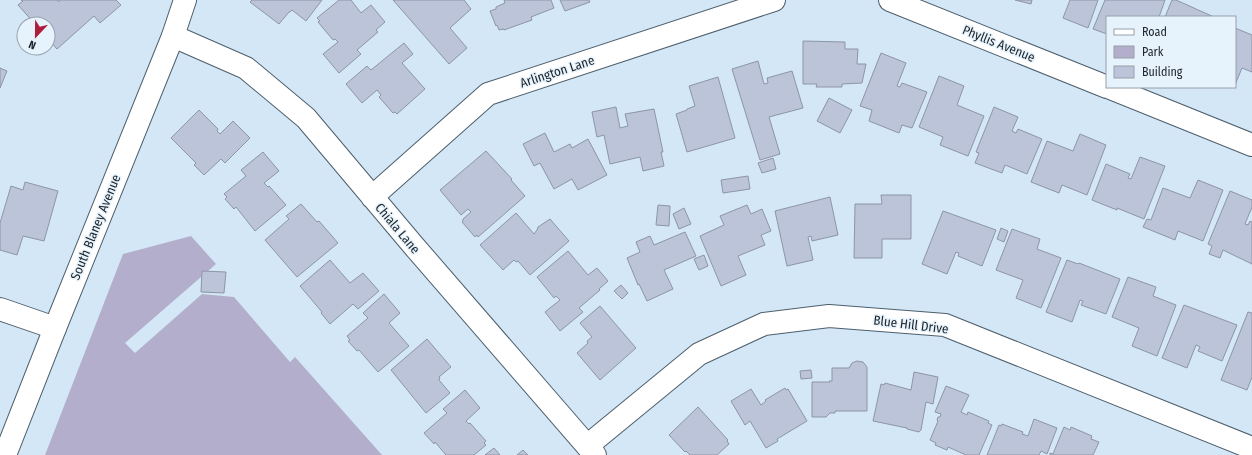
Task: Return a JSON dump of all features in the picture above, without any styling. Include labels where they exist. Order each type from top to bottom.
[{"type":"street","name":"South Blaney Avenue","points":[[5,455],[173,36],[185,0]]},
{"type":"street","name":"Arlington Lane","points":[[372,197],[488,94],[774,0]]},
{"type":"street","name":"Phyllis Avenue","points":[[890,0],[1106,87]]},
{"type":"street","name":"Chiala Lane","points":[[173,36],[246,68],[306,118],[372,197],[591,450]]},
{"type":"street","name":"Phyllis Avenue","points":[[1110,88],[1252,145]]},
{"type":"street","points":[[0,309],[55,328]]},
{"type":"street","name":"Blue Hill Drive","points":[[591,450],[698,354],[764,324],[829,316],[945,325],[1252,448]]},
{"type":"green space","points":[[191,236],[216,264],[125,343],[135,353],[202,294],[234,297],[290,362],[295,357],[382,455],[45,455],[123,254]]},
{"type":"building","points":[[21,0],[57,0],[59,2],[59,0],[116,0],[121,5],[100,23],[94,16],[57,49],[56,16],[28,16],[18,5],[23,1]]},
{"type":"building","points":[[252,0],[322,0],[306,21],[292,10],[279,24],[250,2]]},
{"type":"building","points":[[339,0],[351,0],[361,13],[371,5],[385,22],[376,30],[378,32],[357,50],[361,54],[339,73],[323,54],[338,42],[335,39],[333,40],[318,22],[320,21],[317,18]]},
{"type":"building","points":[[393,0],[464,0],[471,9],[450,28],[467,48],[449,64]]},
{"type":"building","points":[[504,0],[551,0],[554,8],[531,17],[532,20],[504,30],[499,30],[490,11],[505,3]]},
{"type":"building","points":[[560,0],[589,0],[590,2],[565,11]]},
{"type":"building","points":[[1015,0],[1032,0],[1031,4]]},
{"type":"building","points":[[1070,0],[1098,0],[1088,28],[1063,18]]},
{"type":"building","points":[[1105,0],[1165,0],[1159,16],[1106,16],[1106,34],[1093,29]]},
{"type":"building","points":[[1172,0],[1176,0],[1212,16],[1165,16]]},
{"type":"building","points":[[1236,28],[1252,35],[1252,72],[1242,68],[1236,83]]},
{"type":"building","points":[[803,41],[845,42],[845,49],[858,49],[857,64],[866,64],[862,83],[842,84],[842,87],[816,87],[817,84],[803,84]]},
{"type":"building","points":[[404,43],[413,54],[402,63],[425,89],[397,114],[395,112],[393,113],[379,97],[381,95],[377,90],[362,103],[346,84],[367,66],[371,70]]},
{"type":"building","points":[[881,53],[906,63],[897,86],[900,87],[902,83],[927,92],[912,128],[902,125],[899,133],[869,121],[872,110],[860,106]]},
{"type":"building","points":[[758,61],[764,84],[768,83],[767,78],[792,71],[803,108],[769,117],[780,154],[760,160],[732,69]]},
{"type":"building","points":[[0,68],[7,71],[0,88]]},
{"type":"building","points":[[939,76],[964,86],[957,105],[984,116],[968,156],[940,145],[943,137],[919,127]]},
{"type":"building","points":[[718,77],[735,138],[687,152],[676,114],[695,106],[689,86]]},
{"type":"building","points":[[829,98],[852,110],[840,133],[817,121]]},
{"type":"building","points":[[616,107],[620,128],[628,126],[625,114],[654,109],[663,152],[661,152],[664,166],[643,171],[640,157],[610,164],[604,135],[597,137],[592,112]]},
{"type":"building","points":[[994,107],[1018,117],[1012,131],[1016,133],[1018,129],[1042,139],[1027,174],[1005,165],[1002,173],[975,163],[979,153],[976,152]]},
{"type":"building","points":[[199,110],[218,129],[217,131],[220,134],[233,121],[250,138],[225,163],[221,159],[204,175],[194,165],[196,163],[171,138]]},
{"type":"building","points":[[545,133],[554,152],[570,144],[572,148],[588,139],[607,175],[578,190],[572,179],[554,189],[540,163],[534,166],[523,144]]},
{"type":"building","points":[[1080,134],[1106,145],[1087,195],[1062,185],[1059,193],[1031,182],[1047,141],[1073,151]]},
{"type":"building","points":[[486,151],[512,179],[511,180],[525,196],[478,237],[477,235],[475,237],[462,222],[463,219],[471,212],[468,209],[461,215],[440,190]]},
{"type":"building","points":[[263,152],[279,171],[264,183],[268,187],[269,186],[286,205],[255,231],[236,207],[234,209],[225,199],[227,197],[224,194],[246,176],[241,170]]},
{"type":"building","points":[[1140,157],[1165,166],[1144,219],[1092,200],[1106,164],[1130,174],[1128,178],[1131,179]]},
{"type":"building","points":[[773,158],[776,169],[762,173],[758,163]]},
{"type":"building","points":[[748,176],[750,189],[723,193],[721,180]]},
{"type":"building","points":[[1198,180],[1223,190],[1203,241],[1178,231],[1175,240],[1143,227],[1147,219],[1151,220],[1163,188],[1190,198]]},
{"type":"building","points":[[25,182],[58,191],[44,241],[23,236],[17,255],[0,250],[0,223],[11,186],[23,190]]},
{"type":"building","points":[[1230,191],[1252,200],[1252,207],[1245,224],[1248,225],[1250,221],[1252,222],[1252,264],[1223,250],[1220,258],[1209,254],[1212,246],[1208,244]]},
{"type":"building","points":[[881,195],[911,195],[911,239],[882,239],[882,258],[854,258],[855,204],[882,204]]},
{"type":"building","points":[[830,197],[838,235],[812,241],[811,236],[808,237],[813,260],[787,266],[775,211]]},
{"type":"building","points":[[301,204],[317,222],[319,221],[338,243],[297,277],[265,240],[289,219],[286,216]]},
{"type":"building","points":[[658,205],[670,206],[669,226],[656,225]]},
{"type":"building","points":[[747,205],[751,214],[762,209],[771,231],[761,235],[765,245],[738,256],[746,275],[721,286],[700,236],[724,225],[720,216]]},
{"type":"building","points":[[684,208],[691,224],[679,229],[673,214]]},
{"type":"building","points":[[943,211],[996,230],[982,266],[958,256],[959,253],[956,252],[947,274],[922,264]]},
{"type":"building","points":[[516,213],[534,234],[538,227],[550,219],[569,241],[530,275],[518,261],[516,262],[514,260],[503,270],[480,245]]},
{"type":"building","points":[[1001,228],[1008,231],[1004,242],[997,239]]},
{"type":"building","points":[[1012,229],[1040,239],[1037,249],[1061,258],[1041,308],[1016,298],[1023,280],[996,270]]},
{"type":"building","points":[[685,232],[696,256],[664,270],[673,289],[647,301],[639,284],[638,285],[627,258],[640,252],[636,242],[650,236],[654,245]]},
{"type":"building","points":[[568,251],[588,275],[597,268],[608,281],[579,308],[583,312],[560,331],[545,312],[560,300],[556,296],[554,298],[537,277]]},
{"type":"building","points":[[704,255],[708,266],[699,270],[694,259]]},
{"type":"building","points":[[330,260],[350,283],[363,273],[379,291],[358,309],[353,304],[330,324],[300,286]]},
{"type":"building","points":[[1067,260],[1078,264],[1079,263],[1120,279],[1106,314],[1081,305],[1083,301],[1080,300],[1072,322],[1046,312]]},
{"type":"building","points":[[202,271],[226,272],[224,293],[201,292]]},
{"type":"building","points":[[1128,277],[1156,287],[1153,296],[1176,305],[1157,356],[1132,346],[1139,328],[1112,317]]},
{"type":"building","points":[[621,285],[628,293],[622,299],[614,291]]},
{"type":"building","points":[[384,294],[400,313],[389,323],[409,346],[378,372],[359,350],[357,351],[348,341],[350,340],[347,336],[368,318],[363,313]]},
{"type":"building","points":[[1184,305],[1237,325],[1222,361],[1198,351],[1200,347],[1196,345],[1187,368],[1162,358]]},
{"type":"building","points":[[600,306],[636,348],[600,380],[577,353],[592,337],[580,323]]},
{"type":"building","points":[[1248,312],[1252,313],[1252,377],[1247,390],[1221,380]]},
{"type":"building","points":[[427,339],[451,367],[439,377],[439,380],[450,393],[426,413],[391,370]]},
{"type":"building","points":[[857,361],[863,362],[867,367],[867,411],[835,411],[835,413],[830,413],[826,417],[812,417],[812,382],[830,382],[829,381],[832,381],[832,368],[849,368],[852,363]]},
{"type":"building","points":[[811,370],[812,378],[801,379],[800,371]]},
{"type":"building","points":[[914,372],[938,377],[933,404],[926,402],[921,430],[919,432],[873,421],[881,384],[884,385],[885,383],[911,390]]},
{"type":"building","points":[[946,386],[969,395],[961,412],[967,415],[968,412],[989,421],[988,423],[992,425],[979,455],[966,455],[948,447],[947,450],[935,445],[936,443],[930,440],[938,421],[938,417],[940,417],[941,414],[935,412]]},
{"type":"building","points":[[785,388],[786,390],[788,389],[807,421],[777,439],[778,441],[766,448],[750,421],[745,425],[731,401],[751,389],[761,405],[766,401],[765,400]]},
{"type":"building","points":[[465,390],[480,408],[466,421],[469,424],[470,423],[486,441],[484,443],[486,445],[474,455],[446,455],[435,442],[434,444],[424,433],[447,413],[443,409]]},
{"type":"building","points":[[698,407],[728,440],[727,441],[729,444],[717,455],[690,455],[686,451],[685,452],[669,435]]},
{"type":"building","points":[[1034,419],[1057,428],[1047,454],[1041,451],[1039,455],[987,455],[999,425],[1001,426],[1002,424],[1023,432],[1022,434],[1028,436]]},
{"type":"building","points":[[1064,427],[1070,430],[1071,427],[1092,436],[1091,439],[1099,442],[1093,455],[1050,455],[1050,453],[1053,454]]},
{"type":"building","points":[[494,448],[500,455],[485,455]]},
{"type":"building","points":[[523,450],[528,455],[517,455]]}]
